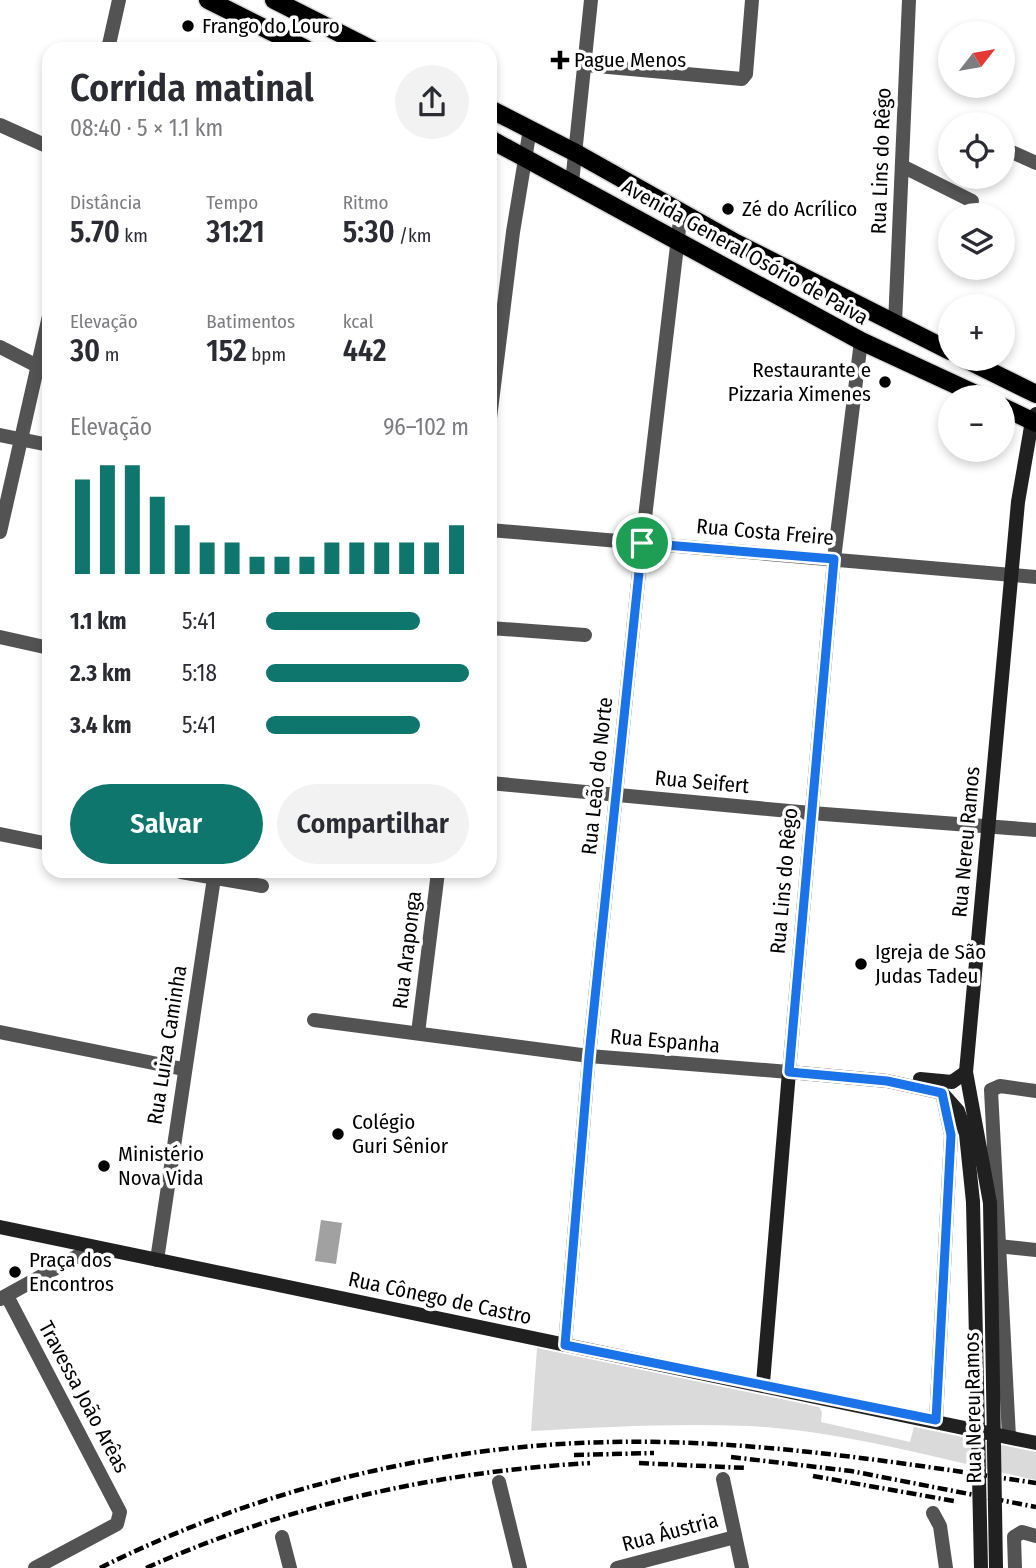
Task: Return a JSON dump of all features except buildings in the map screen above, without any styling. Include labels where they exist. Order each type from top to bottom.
[{"type":"main road","points":[[208,0],[292,42]]},
{"type":"main road","points":[[274,0],[357,42]]},
{"type":"main road","name":"Avenida General Osório de Paiva","points":[[497,112],[681,212],[938,345]]},
{"type":"main road","name":"Avenida General Osório de Paiva","points":[[497,142],[861,341],[956,385]]},
{"type":"main road","points":[[989,371],[1036,394]]},
{"type":"main road","points":[[1015,412],[1035,419]]},
{"type":"street","points":[[110,42],[119,0]]},
{"type":"street","points":[[572,183],[591,0]]},
{"type":"street","points":[[586,65],[742,79],[746,74],[752,0]]},
{"type":"street","name":"Rua Lins do Rêgo","points":[[895,324],[909,0]]},
{"type":"street","points":[[0,124],[42,144]]},
{"type":"street","points":[[497,364],[524,156],[530,129]]},
{"type":"street","points":[[1015,153],[1036,163]]},
{"type":"street","points":[[902,166],[972,201]]},
{"type":"street","name":"Rua Leão do Norte","points":[[565,1345],[589,1056],[642,543],[681,212]]},
{"type":"street","name":"Rua Lins do Rêgo","points":[[763,1383],[834,559],[861,341]]},
{"type":"street","points":[[0,347],[42,368]]},
{"type":"street","points":[[0,532],[22,439],[42,375]]},
{"type":"street","name":"Rua Nereu Ramos","points":[[996,1568],[990,1203],[966,1072],[1018,502],[1035,419]]},
{"type":"street","points":[[0,435],[42,443]]},
{"type":"street","name":"Rua Costa Freire","points":[[497,531],[1036,577]]},
{"type":"street","points":[[497,629],[585,635]]},
{"type":"street","points":[[0,637],[42,646]]},
{"type":"street","name":"Rua Seifert","points":[[497,784],[811,813],[1036,830]]},
{"type":"street","points":[[0,834],[42,843]]},
{"type":"street","points":[[214,878],[262,886]]},
{"type":"street","name":"Rua Luiza Caminha","points":[[157,1260],[183,1069],[214,878]]},
{"type":"street","name":"Rua Araponga","points":[[418,1033],[437,878]]},
{"type":"street","name":"Rua Espanha","points":[[314,1020],[589,1056],[887,1081],[942,1093]]},
{"type":"street","points":[[0,1032],[183,1069]]},
{"type":"street","name":"Rua Espanha","points":[[887,1081],[917,1078],[952,1082],[966,1072]]},
{"type":"street","name":"Rua Nereu Ramos","points":[[1009,1437],[991,1090],[1000,1086],[1036,1091]]},
{"type":"street","name":"Rua Nereu Ramos","points":[[942,1093],[958,1111],[966,1134],[973,1202],[981,1568]]},
{"type":"street","name":"Rua Nereu Ramos","points":[[936,1420],[951,1135],[942,1093]]},
{"type":"street","name":"Rua Cônego de Castro","points":[[0,1227],[565,1345],[763,1383],[1036,1443]]},
{"type":"street","points":[[998,1246],[1036,1250]]},
{"type":"street","points":[[4,1298],[94,1247]]},
{"type":"street","name":"Travessa João Arêas","points":[[4,1298],[118,1508],[120,1518],[117,1524],[35,1568]]},
{"type":"street","points":[[723,1479],[742,1568]]},
{"type":"street","points":[[499,1482],[520,1568]]},
{"type":"street","points":[[933,1513],[940,1526],[946,1568]]},
{"type":"street","points":[[1015,1568],[1013,1541],[1017,1533],[1029,1534]]},
{"type":"street","points":[[282,1537],[290,1568]]},
{"type":"street","name":"Rua Áustria","points":[[617,1568],[735,1537]]},
{"type":"shaded area","points":[[321,1220],[342,1223],[336,1264],[315,1261]]},
{"type":"shaded area","points":[[537,1348],[819,1407],[822,1412],[821,1422],[910,1442],[914,1427],[1036,1452],[1036,1480],[893,1447],[785,1429],[694,1425],[531,1431]]},
{"type":"railway","points":[[100,1568],[159,1540],[221,1516],[348,1477],[479,1452],[544,1445],[663,1442],[770,1448],[1036,1483]]},
{"type":"railway","points":[[574,1455],[654,1453]]},
{"type":"railway","points":[[731,1457],[851,1471],[1036,1507]]},
{"type":"railway","points":[[146,1568],[253,1526],[363,1495],[475,1474],[590,1463]]},
{"type":"railway","points":[[639,1463],[747,1468]]},
{"type":"railway","points":[[813,1476],[954,1501]]},
{"type":"place","name":"Frango do Louro","points":[[188,26]]},
{"type":"place","name":"Pague Menos","points":[[560,60]]},
{"type":"place","name":"Zé do Acrílico","points":[[728,209]]},
{"type":"place","name":"Restaurante e Pizzaria Ximenes","points":[[885,382]]},
{"type":"place","name":"Igreja de São Judas Tadeu","points":[[861,964]]},
{"type":"place","name":"Colégio Guri Sênior","points":[[338,1134]]},
{"type":"place","name":"Ministério Nova Vida","points":[[104,1166]]},
{"type":"place","name":"Praça dos Encontros","points":[[15,1272]]},
{"type":"route","points":[[642,543],[834,559],[789,1072],[887,1081],[925,1087],[942,1093],[951,1135],[936,1420],[565,1345],[589,1056],[642,543]]}]
